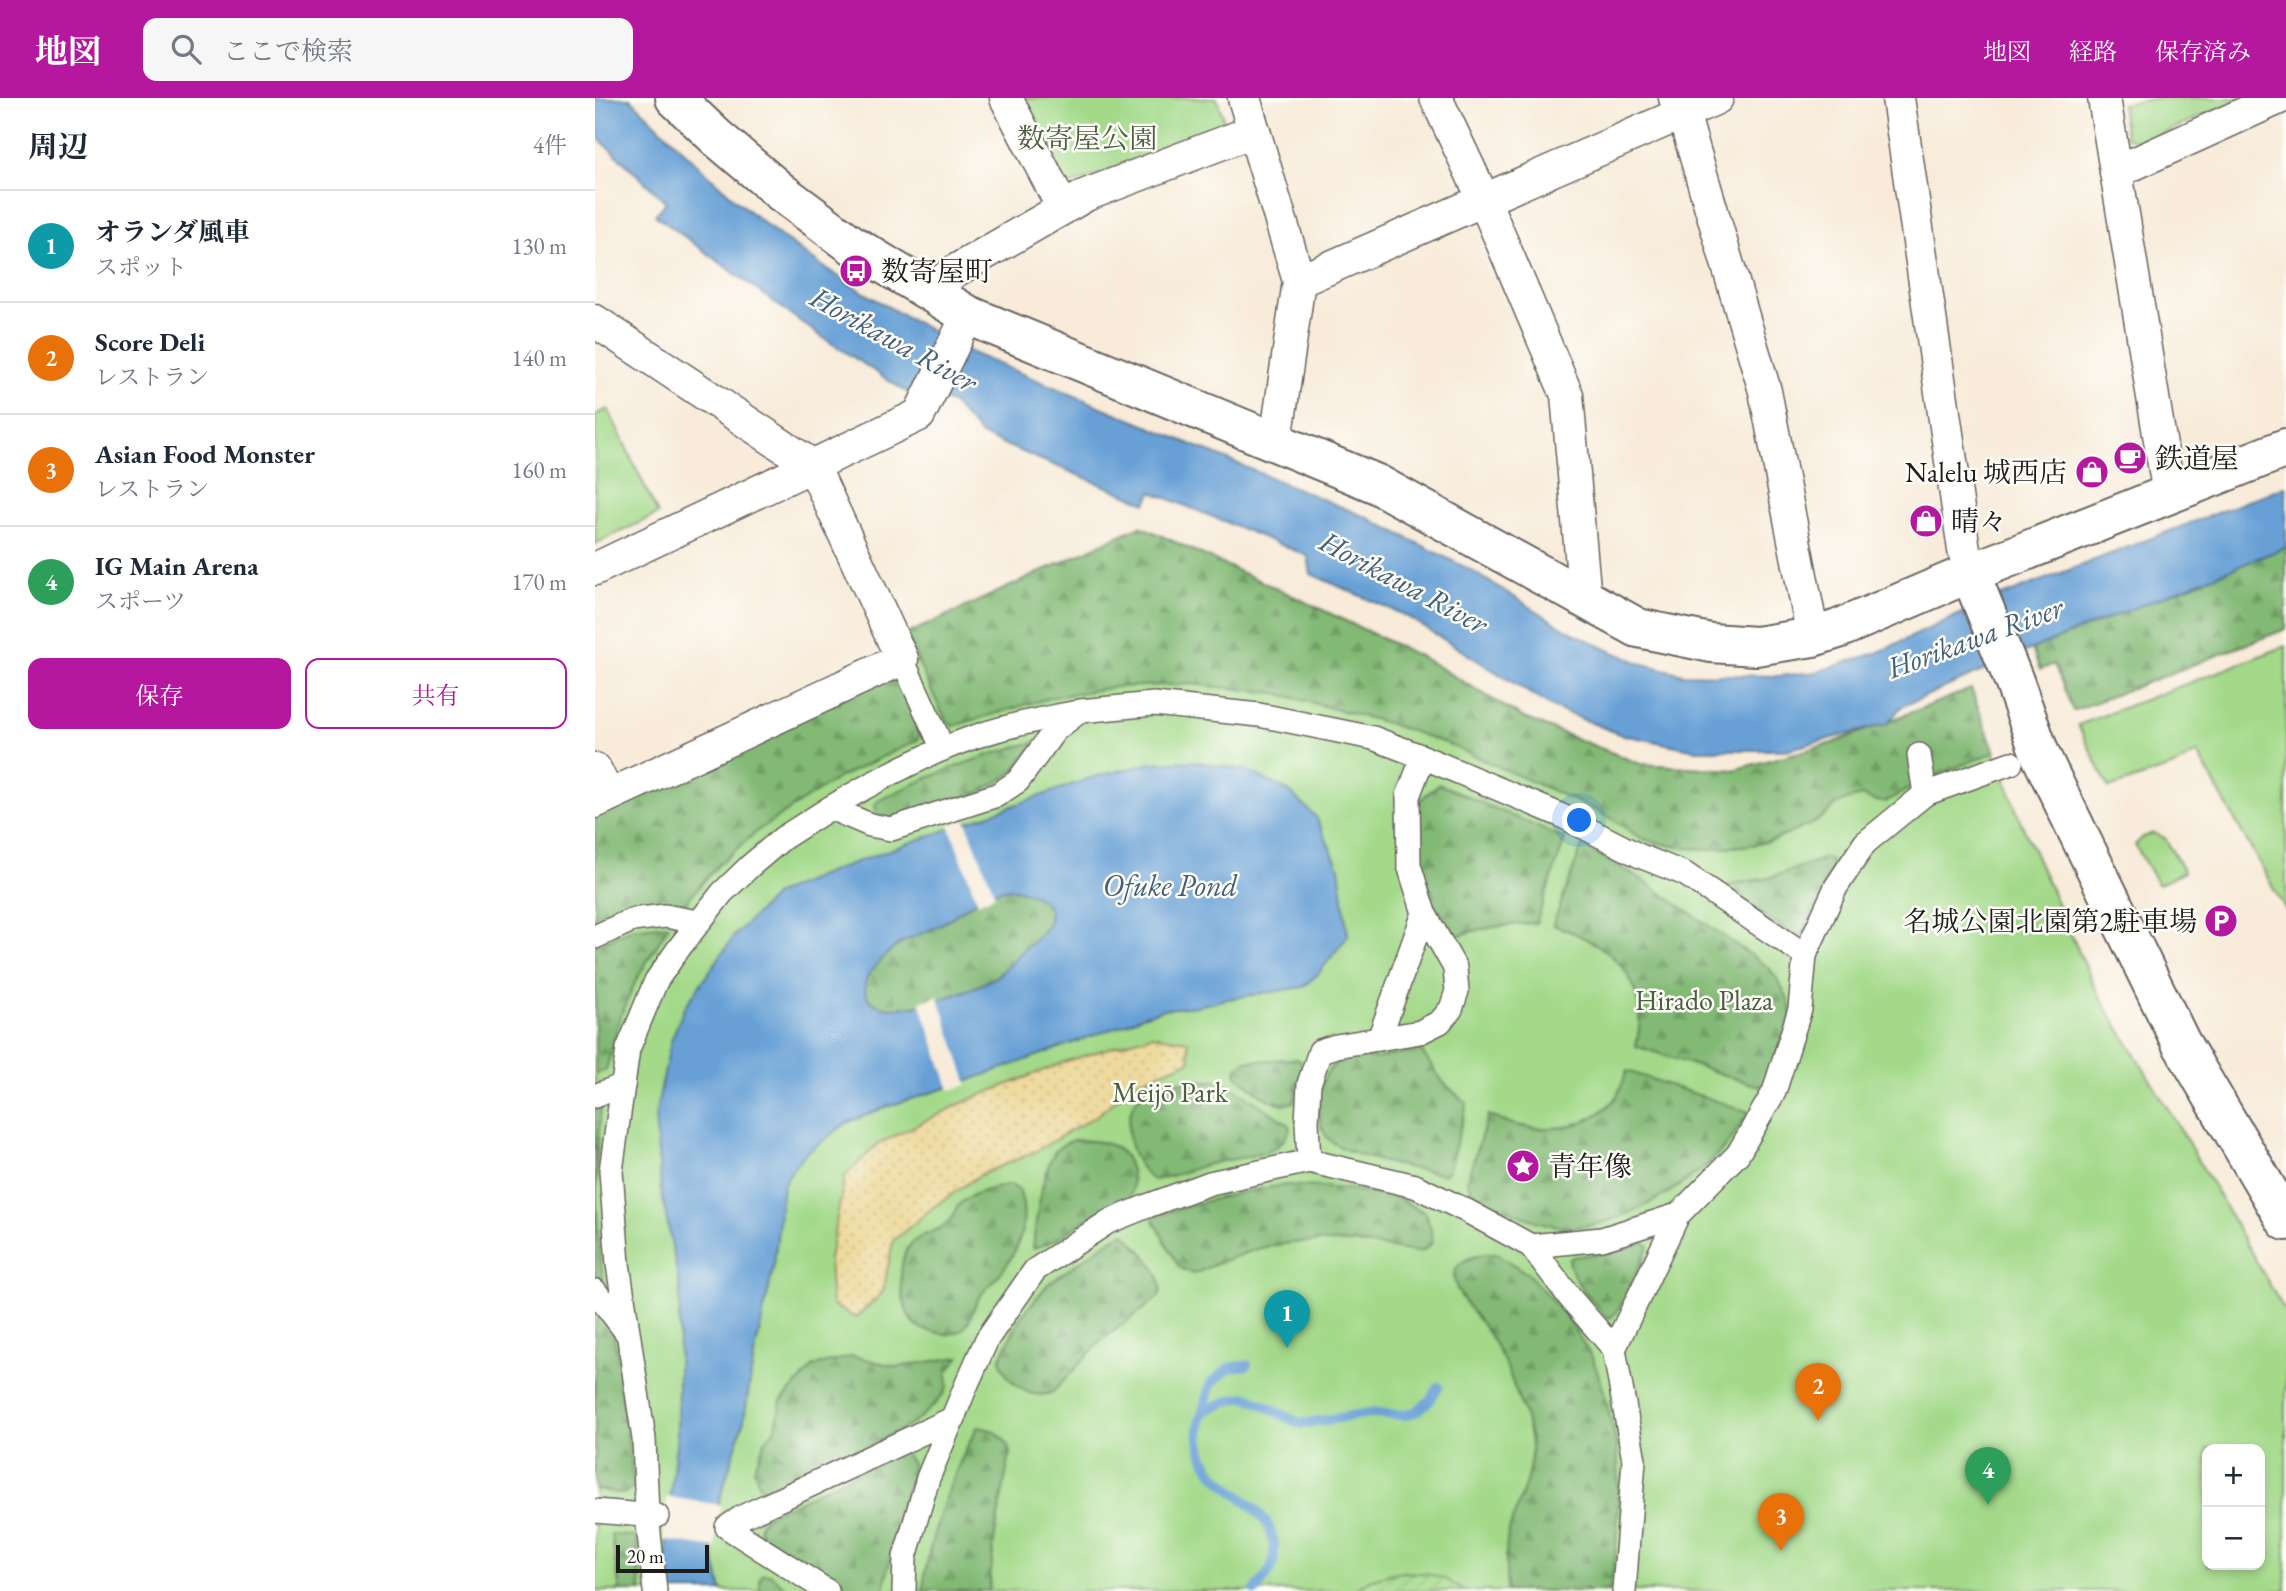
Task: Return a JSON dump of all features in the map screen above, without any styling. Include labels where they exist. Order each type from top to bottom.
[{"type":"street","points":[[675,98],[781,192],[851,244],[929,292],[962,328],[1276,441],[1377,484],[1638,628],[1711,643],[1756,646],[1813,637],[1975,586],[2169,495],[2286,449]]},
{"type":"street","points":[[1006,98],[1063,208]]},
{"type":"street","points":[[1244,98],[1299,281],[1276,441]]},
{"type":"street","points":[[1436,98],[1484,200],[1567,395],[1585,600]]},
{"type":"street","points":[[1299,281],[1484,200],[1679,105],[1717,98]]},
{"type":"street","points":[[1898,98],[1963,545],[1975,586],[2040,754],[2177,1035],[2286,1221]]},
{"type":"street","points":[[2104,98],[2169,495]]},
{"type":"street","points":[[2116,172],[2279,98]]},
{"type":"street","points":[[1679,105],[1765,391],[1813,637]]},
{"type":"street","points":[[929,292],[955,271],[1086,195],[1254,131]]},
{"type":"street","points":[[595,321],[813,466],[943,749]]},
{"type":"street","points":[[595,569],[919,415],[962,328]]},
{"type":"street","points":[[599,789],[902,659]]},
{"type":"street","points":[[655,1591],[652,1515],[644,1439],[618,1264],[611,1171],[628,1049],[656,981],[722,893],[783,838],[877,780],[976,736],[1024,722],[1080,711],[1154,704],[1259,715],[1373,738],[1560,815],[1640,856],[1685,874],[1805,955]]},
{"type":"street","points":[[830,808],[870,825],[891,829],[954,816],[997,796],[1017,781],[1055,730],[1080,711]]},
{"type":"street","points":[[1919,755],[1925,794]]},
{"type":"street","points":[[1309,1161],[1309,1084],[1320,1051],[1420,1032],[1440,1022],[1451,1009],[1457,991],[1455,968],[1424,913],[1409,865],[1409,796],[1423,757]]},
{"type":"street","points":[[1614,1349],[1678,1215],[1738,1154],[1774,1092],[1800,1009],[1805,955],[1836,887],[1865,843],[1925,794],[2011,763]]},
{"type":"street","points":[[1379,1039],[1424,913]]},
{"type":"street","points":[[595,937],[632,919],[665,916],[698,922]]},
{"type":"street","points":[[595,1096],[623,1085]]},
{"type":"street","points":[[904,1591],[905,1557],[928,1478],[987,1339],[1035,1270],[1108,1222],[1150,1205],[1222,1180],[1309,1161],[1415,1186],[1468,1211],[1531,1246],[1571,1299],[1614,1349],[1634,1460],[1624,1591]]},
{"type":"street","points":[[1531,1246],[1602,1239],[1678,1215]]},
{"type":"street","points":[[595,1291],[629,1336]]},
{"type":"street","points":[[827,1591],[727,1527],[742,1517],[954,1418]]},
{"type":"street","points":[[595,1511],[652,1515]]},
{"type":"green space","name":"数寄屋公園","points":[[1022,98],[1217,98],[1226,128],[1070,185],[1066,184]]},
{"type":"green space","points":[[2160,98],[2243,98],[2143,142],[2126,137],[2121,104]]},
{"type":"green space","points":[[608,409],[658,514],[595,544],[595,415]]},
{"type":"green space","name":"Meijō Park","points":[[1140,526],[1423,658],[1524,718],[1640,764],[1733,770],[1833,743],[1971,689],[2022,825],[2097,992],[2182,1132],[2286,1313],[2286,1591],[595,1591],[595,817],[917,661],[905,635]]},
{"type":"green space","points":[[1140,526],[1423,658],[1524,718],[1640,764],[1733,770],[1833,743],[1971,689],[1995,752],[1927,779],[1885,802],[1862,796],[1846,800],[1816,822],[1774,840],[1710,849],[1682,848],[1642,839],[1589,807],[1445,743],[1387,723],[1276,693],[1190,684],[1115,687],[1053,697],[953,726],[946,721],[905,635]]},
{"type":"green space","points":[[2286,547],[2286,629],[2073,711],[2054,664],[2040,670],[2032,649]]},
{"type":"green space","points":[[2286,646],[2286,910],[2197,753],[2174,766],[2109,788],[2078,725]]},
{"type":"green space","points":[[884,677],[898,681],[920,731],[918,740],[838,778],[760,829],[719,864],[680,908],[595,926],[595,817]]},
{"type":"green space","points":[[1035,742],[1012,773],[980,792],[890,819],[875,811],[878,801],[916,783],[975,760]]},
{"type":"green space","points":[[1439,784],[1565,839],[1536,923],[1496,926],[1457,936],[1430,900],[1422,882],[1416,812],[1421,799]]},
{"type":"green space","points":[[2153,833],[2165,838],[2184,872],[2158,885],[2135,845],[2143,837]]},
{"type":"green space","name":"Hirado Plaza","points":[[1582,846],[1641,879],[1772,972],[1786,995],[1792,1014],[1764,1088],[1636,1046],[1638,1001],[1623,968],[1593,943],[1553,925]]},
{"type":"green space","points":[[1825,858],[1831,860],[1832,867],[1801,934],[1794,935],[1730,894],[1727,888],[1732,884],[1769,878]]},
{"type":"green space","points":[[1008,888],[1039,898],[1049,909],[1050,917],[1043,932],[1002,972],[970,989],[921,1005],[888,1008],[871,1001],[865,990],[868,975],[894,947],[938,926],[982,898]]},
{"type":"green space","points":[[669,925],[636,980],[621,1015],[606,1070],[595,1074],[595,946],[630,929]]},
{"type":"green space","points":[[1419,1048],[1444,1083],[1467,1104],[1448,1172],[1444,1174],[1354,1153],[1331,1141],[1320,1120],[1318,1102],[1321,1086],[1328,1071],[1335,1064],[1349,1058],[1377,1058]]},
{"type":"green space","points":[[1300,1060],[1303,1067],[1294,1102],[1287,1104],[1272,1101],[1258,1093],[1236,1074],[1237,1067],[1247,1061]]},
{"type":"green space","points":[[1627,1071],[1749,1112],[1725,1147],[1694,1175],[1654,1201],[1611,1220],[1570,1227],[1553,1225],[1527,1218],[1481,1198],[1472,1191],[1467,1180],[1488,1115],[1520,1126],[1537,1128],[1553,1128],[1586,1120],[1613,1101]]},
{"type":"green space","points":[[1214,1081],[1228,1084],[1288,1124],[1290,1128],[1287,1134],[1278,1145],[1267,1152],[1213,1163],[1153,1180],[1135,1158],[1130,1144],[1128,1129],[1135,1102],[1144,1091],[1160,1082]]},
{"type":"green space","points":[[601,1108],[598,1237],[635,1487],[623,1494],[595,1489],[595,1110]]},
{"type":"green space","points":[[1073,1140],[1104,1143],[1120,1151],[1130,1167],[1133,1184],[1131,1195],[1123,1203],[1103,1210],[1050,1242],[1033,1248],[1040,1198],[1050,1161],[1063,1144]]},
{"type":"green space","points":[[1011,1185],[1020,1191],[1024,1217],[1019,1241],[1008,1263],[980,1297],[969,1321],[960,1331],[944,1334],[918,1327],[908,1313],[902,1292],[903,1259],[909,1246],[918,1238],[947,1223],[957,1207],[968,1198],[982,1191]]},
{"type":"green space","points":[[1288,1185],[1349,1189],[1394,1196],[1425,1213],[1431,1229],[1432,1243],[1423,1251],[1415,1252],[1355,1243],[1273,1245],[1193,1274],[1179,1267],[1153,1219],[1154,1216],[1220,1198]]},
{"type":"green space","points":[[1124,1233],[1156,1270],[1161,1288],[1159,1297],[1102,1340],[1053,1392],[1035,1394],[1019,1388],[1007,1375],[1000,1359],[1020,1318],[1048,1284]]},
{"type":"green space","points":[[1643,1242],[1649,1246],[1626,1296],[1610,1318],[1604,1315],[1583,1289],[1569,1260],[1573,1257],[1617,1251]]},
{"type":"green space","points":[[1497,1254],[1528,1274],[1564,1313],[1593,1359],[1617,1446],[1619,1492],[1615,1561],[1609,1591],[1507,1591],[1508,1535],[1528,1474],[1531,1447],[1526,1419],[1506,1365],[1455,1285],[1455,1272],[1460,1264],[1469,1258]]},
{"type":"green space","points":[[853,1356],[897,1367],[959,1357],[947,1373],[948,1385],[942,1396],[909,1426],[779,1491],[770,1492],[760,1487],[754,1469],[765,1442],[776,1427],[781,1401],[814,1366]]},
{"type":"green space","points":[[977,1427],[998,1434],[1006,1442],[1010,1453],[995,1534],[989,1591],[923,1591],[936,1528],[959,1465]]},
{"type":"green space","points":[[903,1450],[912,1464],[912,1474],[898,1514],[884,1591],[840,1591],[764,1539],[759,1529],[760,1523],[767,1516]]},
{"type":"green space","points":[[611,1534],[636,1537],[641,1591],[620,1591]]},
{"type":"green space","points":[[1397,1572],[1433,1575],[1464,1591],[1354,1591],[1369,1580]]},
{"type":"green space","points":[[763,1574],[770,1574],[790,1591],[760,1591],[760,1578]]},
{"type":"sand","points":[[1152,1035],[1188,1041],[1190,1061],[1138,1081],[1099,1114],[1034,1152],[980,1175],[932,1208],[893,1241],[883,1292],[856,1318],[832,1305],[829,1259],[845,1176],[878,1144],[964,1102],[1067,1061]]},
{"type":"water","name":"Horikawa River","points":[[595,98],[630,98],[723,188],[780,236],[860,290],[944,338],[972,353],[1368,518],[1469,569],[1566,629],[1640,663],[1683,674],[1778,676],[1816,672],[1879,652],[1986,602],[2286,486],[2286,547],[2032,649],[1901,707],[1887,724],[1786,750],[1696,750],[1619,734],[1552,707],[1406,616],[1311,574],[1308,556],[1152,492],[1146,503],[981,435],[953,404],[908,393],[819,335],[655,215],[666,202],[595,135]]},
{"type":"water","name":"Ofuke Pond","points":[[1193,761],[1248,771],[1289,791],[1316,817],[1339,867],[1348,936],[1317,975],[1303,987],[1198,1006],[1165,1009],[1142,1016],[847,1123],[804,1155],[783,1185],[774,1265],[753,1361],[744,1420],[718,1505],[711,1543],[722,1591],[667,1591],[666,1533],[677,1435],[680,1287],[661,1190],[655,1117],[671,1041],[684,1008],[735,935],[776,894],[845,866],[1093,777],[1151,763]],"holes":[[[1009,888],[1039,898],[1049,909],[1050,917],[1043,932],[1002,972],[970,989],[921,1005],[888,1008],[871,1001],[865,991],[867,978],[881,959],[895,947],[938,926],[982,898]]]},
{"type":"pier","points":[[965,819],[995,895],[978,903],[949,825]]},
{"type":"pier","points":[[938,996],[968,1085],[950,1090],[920,1002]]},
{"type":"pier","points":[[667,1497],[721,1505],[716,1548],[663,1540]]},
{"type":"waterway","points":[[1203,1411],[1211,1383],[1229,1368],[1247,1365]]},
{"type":"waterway","points":[[1255,1591],[1273,1564],[1271,1532],[1253,1507],[1216,1476],[1207,1463],[1199,1434],[1203,1411],[1234,1399],[1248,1397],[1301,1424],[1370,1413],[1405,1415],[1417,1411],[1430,1400],[1438,1387]]},
{"type":"place","name":"数寄屋町","points":[[856,271]]},
{"type":"place","name":"鉄道屋","points":[[2130,458]]},
{"type":"place","name":"Nalelu 城西店","points":[[2092,472]]},
{"type":"place","name":"晴々","points":[[1926,521]]},
{"type":"place","name":"名城公園北園第2駐車場","points":[[2221,921]]},
{"type":"place","name":"青年像","points":[[1523,1166]]},
{"type":"place","name":"オランダ風車","points":[[1287,1348]]},
{"type":"place","name":"Score Deli","points":[[1818,1421]]},
{"type":"place","name":"IG Main Arena","points":[[1988,1505]]},
{"type":"place","name":"Asian Food Monster","points":[[1781,1551]]}]
